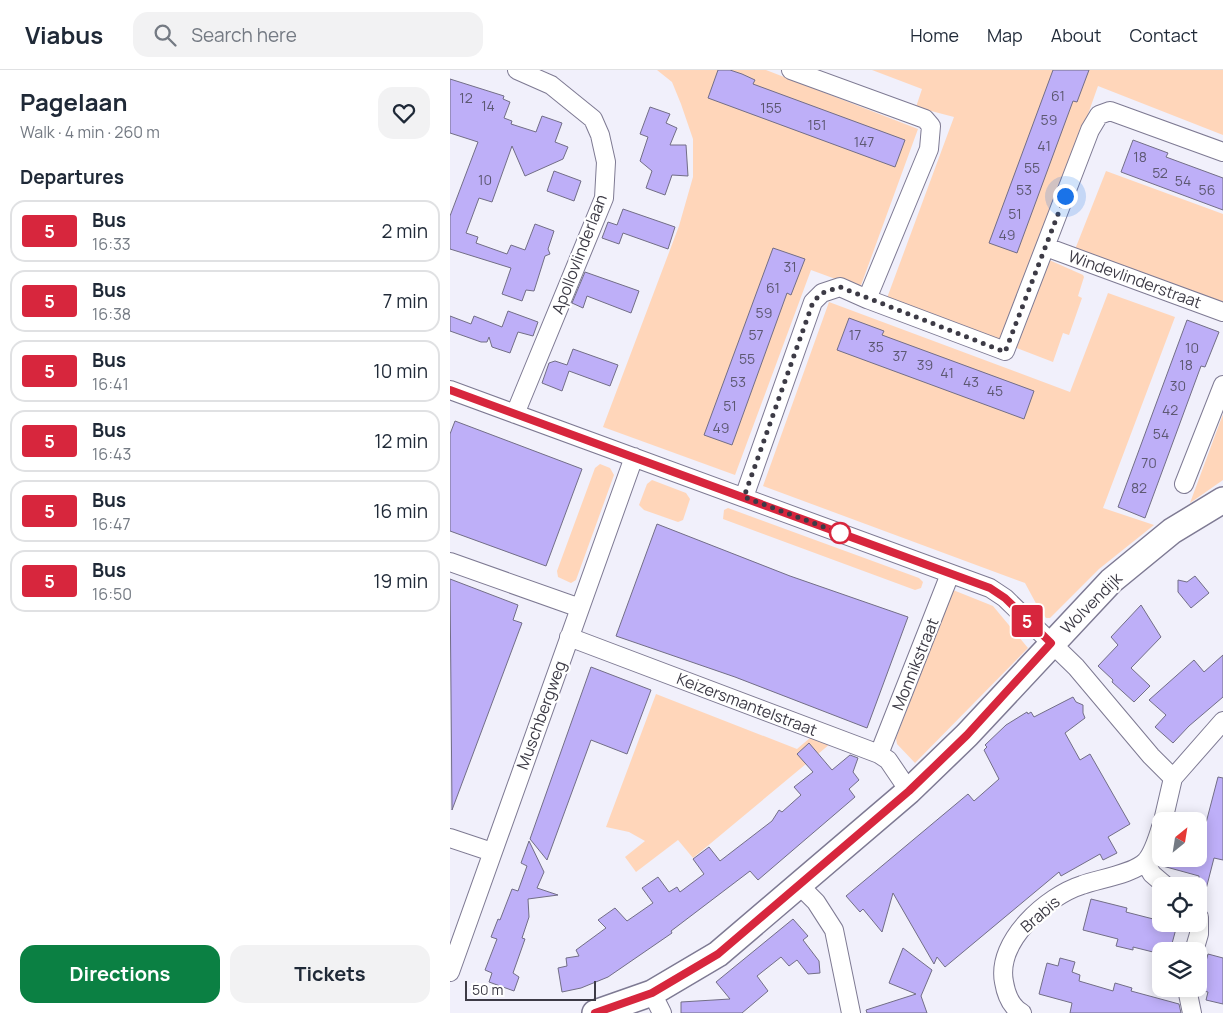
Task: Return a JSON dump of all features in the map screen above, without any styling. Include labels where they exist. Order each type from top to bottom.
[{"type":"street","name":"Apollovlinderlaan","points":[[515,414],[604,198],[606,162],[600,135],[593,119],[551,86],[517,70]]},
{"type":"street","points":[[791,70],[925,119],[931,126],[929,148],[867,299]]},
{"type":"street","points":[[744,497],[813,302],[822,293],[840,287],[1005,352],[1090,130],[1099,115],[1110,111],[1223,152]]},
{"type":"street","name":"Windevlinderstraat","points":[[1046,247],[1223,312]]},
{"type":"street","points":[[1184,484],[1223,386]]},
{"type":"street","points":[[450,390],[990,588],[1005,598],[1076,667],[1151,756],[1173,778]]},
{"type":"street","name":"Muschbergweg","points":[[450,972],[634,457]]},
{"type":"street","name":"Wolvendijk","points":[[596,1013],[657,1003],[718,954],[800,886],[909,791],[967,735],[1111,580],[1172,532],[1223,500]]},
{"type":"street","points":[[450,562],[580,608]]},
{"type":"street","name":"Monnikstraat","points":[[879,754],[950,574]]},
{"type":"street","name":"Keizersmantelstraat","points":[[569,637],[879,754],[888,760],[909,791]]},
{"type":"street","points":[[1165,812],[1173,778],[1223,721]]},
{"type":"street","points":[[1206,739],[1223,742]]},
{"type":"street","points":[[450,838],[492,852]]},
{"type":"street","points":[[1152,847],[1145,862],[1156,877]]},
{"type":"street","name":"Brabis","points":[[1022,1013],[1010,1002],[1003,978],[1003,966],[1014,938],[1026,923],[1063,894],[1081,885],[1118,875],[1145,862]]},
{"type":"street","points":[[800,886],[824,913],[834,930],[851,1013]]},
{"type":"street","points":[[1189,997],[1192,1013]]},
{"type":"shaded area","points":[[657,70],[766,70],[918,129],[860,288],[811,270],[735,475],[603,427],[679,226],[693,177],[693,139],[672,82]]},
{"type":"shaded area","points":[[872,70],[1223,70],[1223,135],[1098,86],[1038,255],[1084,277],[1078,296],[1082,298],[1069,335],[1063,333],[1053,362],[887,298],[954,117],[916,107],[922,89]]},
{"type":"shaded area","points":[[1106,171],[1223,214],[1223,304],[1074,252]]},
{"type":"shaded area","points":[[1108,293],[1175,317],[1103,508],[1154,525],[1099,569],[1050,618],[1046,618],[1039,609],[1025,583],[763,486],[829,302],[1070,392]]},
{"type":"shaded area","points":[[1223,414],[1223,480],[1190,503]]},
{"type":"shaded area","points":[[600,464],[610,468],[614,475],[576,580],[571,583],[558,577],[557,571],[595,468]]},
{"type":"shaded area","points":[[652,480],[686,493],[690,499],[683,520],[678,522],[644,510],[639,505],[647,484]]},
{"type":"shaded area","points":[[728,508],[919,578],[923,582],[921,588],[915,590],[723,519],[724,510]]},
{"type":"shaded area","points":[[953,590],[993,606],[1028,648],[915,763],[897,744],[896,738]]},
{"type":"shaded area","points":[[656,694],[797,749],[817,732],[836,739],[693,858],[678,840],[636,872],[625,857],[645,841],[629,832],[606,827]]},
{"type":"building","points":[[718,70],[730,70],[742,74],[755,80],[753,84],[905,140],[895,167],[708,98]]},
{"type":"building","points":[[1053,70],[1089,70],[1077,102],[1073,101],[1017,253],[989,243]]},
{"type":"building","points":[[450,79],[504,96],[503,99],[510,102],[504,118],[512,121],[511,124],[536,132],[542,116],[562,123],[555,142],[568,147],[563,159],[525,176],[512,146],[492,202],[479,198],[466,233],[478,237],[476,243],[507,254],[511,245],[525,250],[535,224],[554,231],[548,249],[550,254],[545,256],[534,291],[526,290],[522,301],[502,294],[511,268],[450,249],[450,216],[478,142],[450,133]]},
{"type":"building","points":[[650,107],[670,114],[666,123],[677,128],[670,145],[686,145],[688,176],[672,175],[665,195],[646,188],[652,171],[640,161],[648,137],[640,134]]},
{"type":"building","points":[[1133,140],[1168,153],[1166,157],[1223,178],[1223,210],[1121,172]]},
{"type":"building","points":[[554,171],[581,181],[574,201],[547,191]]},
{"type":"building","points":[[623,209],[675,227],[668,249],[623,233],[619,244],[602,238],[608,222],[617,225]]},
{"type":"building","points":[[773,248],[805,259],[791,295],[787,293],[732,445],[704,435]]},
{"type":"building","points":[[585,272],[639,291],[631,313],[587,296],[583,308],[572,303]]},
{"type":"building","points":[[508,311],[538,322],[533,336],[518,332],[510,353],[492,347],[489,337],[487,342],[481,342],[450,331],[450,316],[471,324],[474,316],[502,327]]},
{"type":"building","points":[[849,318],[884,331],[882,335],[1034,391],[1024,419],[837,350]]},
{"type":"building","points":[[1187,320],[1219,332],[1205,367],[1201,366],[1145,518],[1118,507]]},
{"type":"building","points":[[573,349],[618,365],[610,386],[569,371],[562,391],[542,383],[549,363],[555,361],[567,365]]},
{"type":"building","points":[[455,421],[582,469],[546,566],[450,531],[450,434]]},
{"type":"building","points":[[657,524],[790,576],[908,617],[867,728],[735,677],[616,636]]},
{"type":"building","points":[[1195,576],[1209,593],[1191,608],[1178,592],[1178,580],[1187,582]]},
{"type":"building","points":[[450,579],[518,605],[513,620],[522,623],[452,810]]},
{"type":"building","points":[[1141,605],[1161,637],[1131,668],[1150,686],[1134,702],[1098,666],[1118,645],[1111,637]]},
{"type":"building","points":[[1223,655],[1223,697],[1189,726],[1173,743],[1155,727],[1166,715],[1149,700],[1194,660],[1204,672]]},
{"type":"building","points":[[591,667],[651,690],[627,754],[591,740],[547,860],[530,839]]},
{"type":"building","points":[[1073,697],[1076,702],[1083,705],[1085,718],[1065,733],[1080,760],[1090,754],[1130,824],[1108,837],[1117,853],[1103,860],[1100,854],[1061,876],[1059,872],[945,967],[937,957],[934,964],[893,893],[882,932],[863,909],[860,912],[846,896],[968,794],[974,801],[999,779],[984,750],[987,747],[985,745],[1006,725],[1027,712],[1028,714],[1031,712],[1034,717]]},
{"type":"building","points":[[809,743],[832,770],[850,755],[858,758],[853,772],[859,780],[849,789],[855,797],[758,880],[750,871],[671,931],[672,933],[608,977],[581,988],[562,992],[558,968],[567,966],[566,958],[579,956],[576,950],[606,928],[598,920],[615,908],[627,921],[653,903],[642,888],[658,877],[669,892],[677,887],[680,892],[704,874],[693,859],[709,847],[720,861],[772,821],[779,810],[782,812],[801,795],[794,787],[813,772],[797,754]]},
{"type":"building","points":[[1218,777],[1223,778],[1223,860],[1214,858],[1207,885],[1207,877],[1199,877],[1170,868],[1208,868],[1208,815]]},
{"type":"building","points":[[529,841],[544,872],[537,888],[558,895],[528,899],[529,917],[522,938],[525,939],[513,973],[519,977],[514,991],[489,982],[492,973],[485,970],[497,939],[491,937],[498,919],[500,920],[512,889],[518,891],[527,866],[521,863]]},
{"type":"building","points":[[1091,899],[1127,908],[1126,912],[1152,919],[1152,932],[1175,932],[1172,942],[1152,942],[1152,952],[1133,947],[1133,950],[1116,946],[1118,939],[1083,930]]},
{"type":"building","points":[[793,919],[808,936],[803,940],[819,961],[820,973],[808,974],[797,960],[789,966],[781,957],[757,976],[768,991],[742,1013],[681,1013],[681,1002],[730,999],[716,982]]},
{"type":"building","points":[[903,948],[932,970],[921,996],[927,1013],[867,1013],[866,1010],[916,994],[889,983]]},
{"type":"building","points":[[1208,954],[1223,958],[1223,1004],[1206,1000],[1208,992]]},
{"type":"building","points":[[1060,958],[1075,962],[1072,972],[1080,975],[1079,981],[1113,991],[1115,983],[1132,988],[1131,991],[1179,1004],[1181,1013],[1070,1013],[1072,1003],[1039,994],[1047,963],[1058,966]]},
{"type":"bus line","name":"5","points":[[450,390],[990,588],[1005,598],[1051,643],[967,735],[909,791],[800,886],[718,954],[652,993],[595,1013]]},
{"type":"route","points":[[840,533],[744,497],[813,302],[822,293],[840,287],[1005,352],[1065,196]]}]
